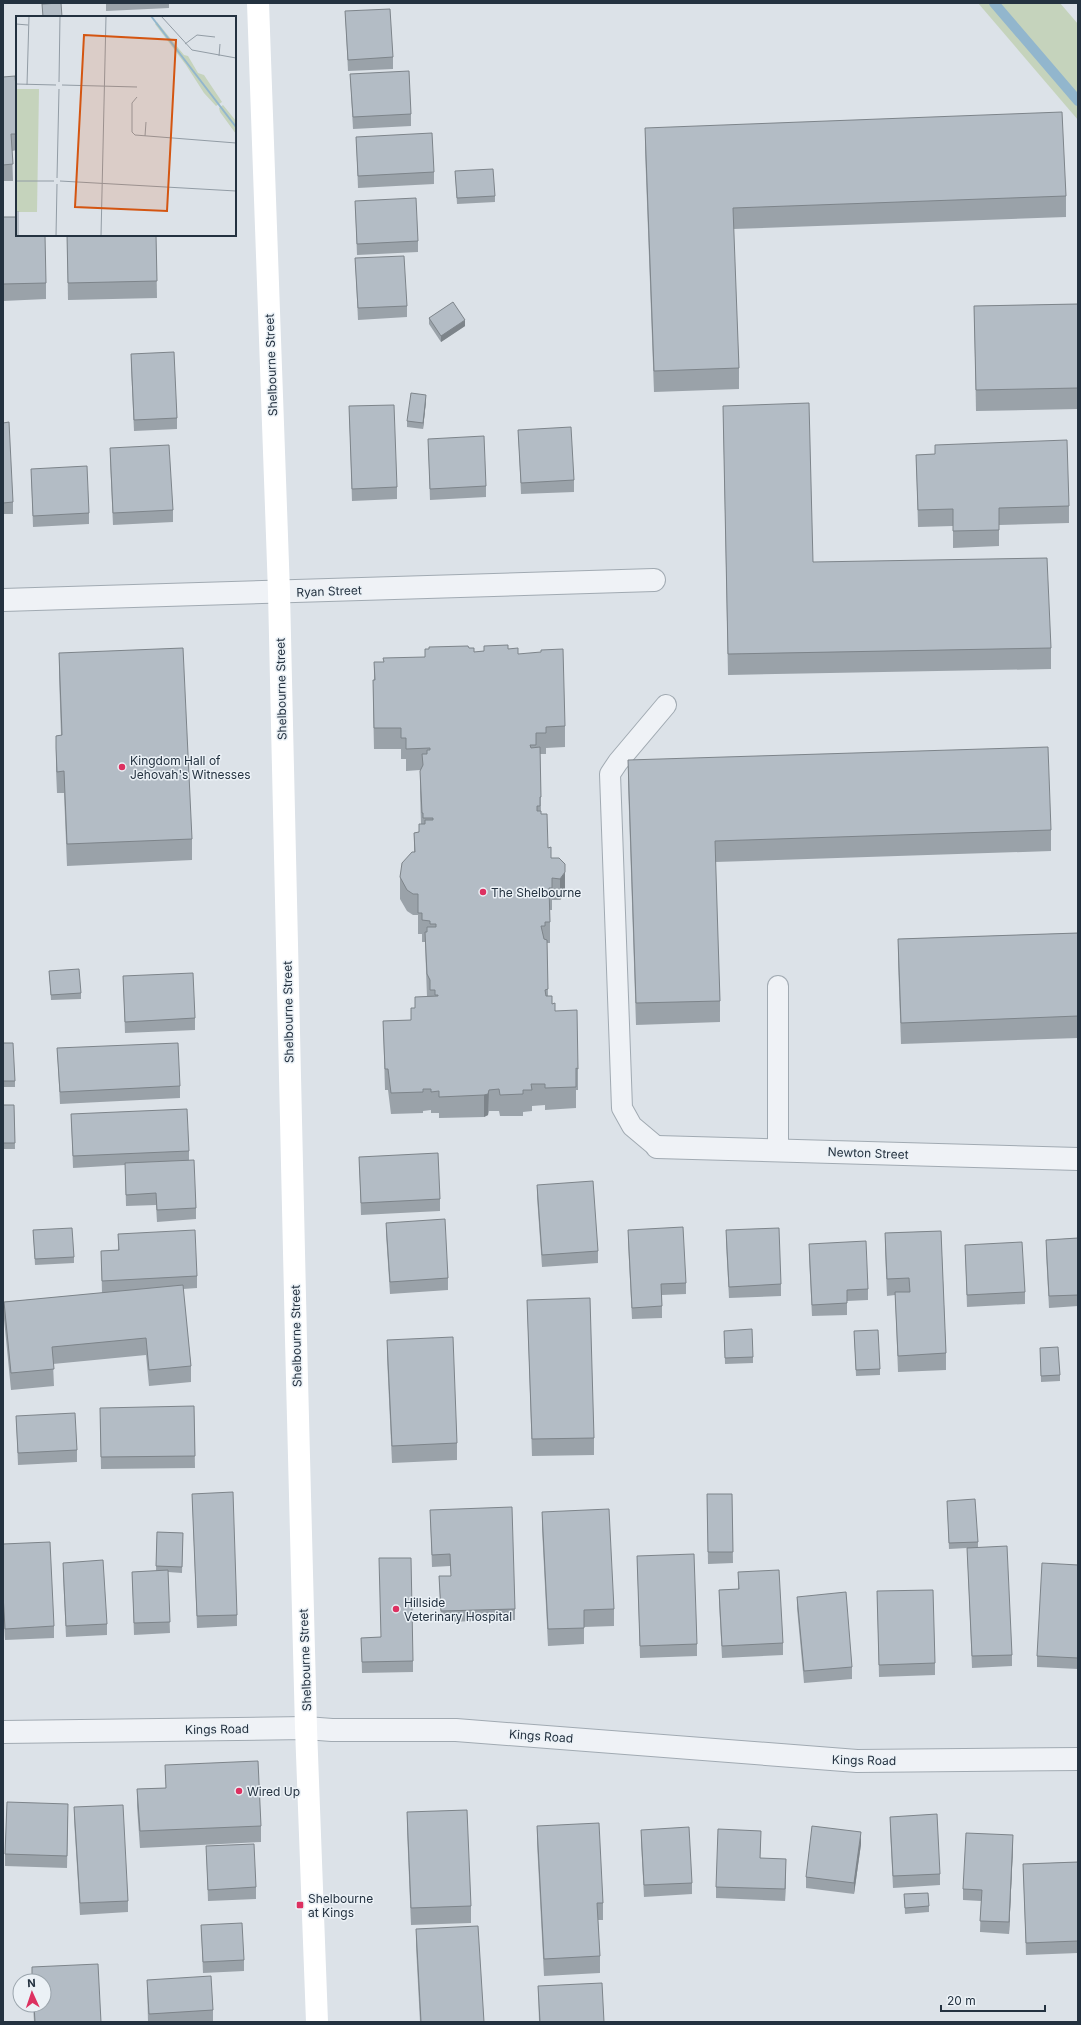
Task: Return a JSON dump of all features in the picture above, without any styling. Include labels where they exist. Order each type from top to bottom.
[{"type":"main road","name":"Shelbourne Street","points":[[258,3],[279,592],[291,1156],[306,1728],[317,2022]]},
{"type":"street","name":"Ryan Street","points":[[3,600],[654,580]]},
{"type":"street","name":"Newton Street","points":[[657,1148],[1078,1159]]},
{"type":"street","name":"Kings Road","points":[[3,1732],[306,1728],[332,1730],[456,1730],[857,1761],[1078,1759]]},
{"type":"lane","points":[[657,1148],[632,1126],[622,1108],[610,774],[618,762],[666,705]]},
{"type":"lane","points":[[778,986],[778,1150]]},
{"type":"green space","points":[[978,3],[1060,3],[1078,24],[1078,120]]},
{"type":"building","points":[[61,3],[62,16],[43,16],[42,4]]},
{"type":"building","points":[[390,9],[393,57],[348,60],[345,11]]},
{"type":"building","points":[[409,71],[411,114],[353,117],[350,74]]},
{"type":"building","points":[[15,76],[16,134],[11,134],[13,164],[3,165],[3,77]]},
{"type":"building","points":[[1062,112],[1066,196],[733,208],[739,368],[654,371],[645,128]]},
{"type":"building","points":[[432,133],[434,172],[358,176],[356,137]]},
{"type":"building","points":[[493,169],[495,196],[457,198],[455,171]]},
{"type":"building","points":[[416,198],[418,241],[357,244],[355,201]]},
{"type":"building","points":[[3,217],[16,217],[16,236],[45,236],[46,283],[3,284]]},
{"type":"building","points":[[67,236],[156,236],[157,281],[68,283]]},
{"type":"building","points":[[404,256],[407,306],[358,308],[355,258]]},
{"type":"building","points":[[453,302],[465,320],[441,336],[429,318]]},
{"type":"building","points":[[1078,304],[1078,388],[976,390],[974,306]]},
{"type":"building","points":[[174,352],[177,418],[134,420],[131,354]]},
{"type":"building","points":[[411,393],[426,395],[423,423],[407,421]]},
{"type":"building","points":[[809,403],[813,562],[1047,558],[1051,648],[728,654],[723,406]]},
{"type":"building","points":[[394,405],[397,487],[352,489],[349,406]]},
{"type":"building","points":[[9,422],[13,502],[3,503],[3,423]]},
{"type":"building","points":[[571,427],[574,480],[521,483],[518,430]]},
{"type":"building","points":[[484,436],[486,486],[430,489],[428,439]]},
{"type":"building","points":[[1067,440],[1069,506],[999,508],[999,530],[953,531],[953,509],[918,510],[916,455],[935,454],[935,445]]},
{"type":"building","points":[[169,445],[173,510],[113,513],[110,448]]},
{"type":"building","points":[[87,466],[89,513],[33,516],[31,469]]},
{"type":"building","name":"The Shelbourne","points":[[508,645],[508,649],[518,648],[518,654],[541,652],[541,650],[563,649],[565,726],[546,727],[546,733],[536,733],[536,745],[530,745],[531,748],[540,747],[541,797],[540,806],[537,806],[537,811],[541,811],[541,814],[547,814],[548,848],[551,847],[551,858],[559,858],[565,864],[565,872],[560,879],[552,878],[552,888],[549,888],[550,922],[545,922],[545,926],[541,926],[544,939],[547,940],[548,989],[545,990],[546,996],[552,996],[552,1004],[555,1003],[555,1011],[577,1010],[578,1069],[576,1068],[576,1087],[545,1088],[545,1084],[531,1084],[532,1090],[523,1090],[523,1094],[500,1095],[499,1089],[489,1090],[488,1094],[484,1095],[439,1097],[439,1091],[431,1092],[431,1089],[423,1089],[423,1092],[391,1093],[388,1069],[385,1069],[383,1021],[411,1020],[411,1008],[415,1008],[415,997],[438,996],[435,995],[435,990],[430,990],[430,980],[427,974],[425,932],[427,932],[427,927],[436,927],[436,924],[430,924],[430,921],[422,920],[422,913],[418,913],[418,894],[413,894],[407,890],[400,877],[402,863],[412,852],[415,852],[414,833],[419,832],[419,824],[425,824],[425,820],[433,820],[433,818],[423,818],[420,771],[423,765],[422,754],[427,754],[427,750],[430,750],[430,748],[406,749],[406,738],[401,738],[401,728],[374,728],[374,662],[384,662],[383,658],[425,657],[425,649],[429,649],[429,647],[468,646],[469,648],[474,648],[474,652],[484,651],[484,646]]},
{"type":"building","name":"Kingdom Hall of Jehovah's Witnesses","points":[[183,648],[192,839],[67,844],[64,771],[57,772],[56,736],[62,735],[59,653]]},
{"type":"building","points":[[1048,747],[1051,830],[715,841],[720,1001],[636,1003],[628,760]]},
{"type":"building","points":[[1078,933],[1078,1016],[901,1023],[898,939]]},
{"type":"building","points":[[79,969],[81,993],[51,995],[49,971]]},
{"type":"building","points":[[193,973],[195,1018],[125,1022],[123,976]]},
{"type":"building","points":[[3,1043],[13,1043],[15,1081],[3,1081]]},
{"type":"building","points":[[178,1043],[180,1086],[60,1092],[57,1048]]},
{"type":"building","points":[[3,1105],[14,1105],[15,1143],[3,1143]]},
{"type":"building","points":[[187,1109],[189,1151],[73,1156],[71,1114]]},
{"type":"building","points":[[438,1153],[440,1199],[361,1203],[359,1157]]},
{"type":"building","points":[[194,1160],[196,1208],[157,1210],[156,1193],[126,1195],[125,1163]]},
{"type":"building","points":[[593,1181],[598,1251],[542,1255],[537,1185]]},
{"type":"building","points":[[445,1219],[448,1278],[390,1282],[386,1223]]},
{"type":"building","points":[[683,1227],[686,1283],[661,1284],[662,1306],[632,1308],[628,1230]]},
{"type":"building","points":[[72,1228],[74,1257],[35,1259],[33,1230]]},
{"type":"building","points":[[779,1228],[781,1284],[729,1287],[726,1230]]},
{"type":"building","points":[[195,1230],[197,1276],[102,1281],[101,1251],[119,1250],[118,1234]]},
{"type":"building","points":[[941,1231],[946,1353],[898,1356],[895,1292],[910,1292],[909,1278],[887,1279],[885,1233]]},
{"type":"building","points":[[1078,1238],[1078,1295],[1049,1296],[1046,1240]]},
{"type":"building","points":[[866,1241],[868,1289],[847,1290],[847,1303],[812,1305],[809,1244]]},
{"type":"building","points":[[1022,1242],[1025,1292],[967,1295],[965,1245]]},
{"type":"building","points":[[183,1285],[191,1366],[149,1370],[146,1338],[52,1347],[54,1369],[11,1373],[4,1302]]},
{"type":"building","points":[[590,1298],[594,1438],[532,1439],[527,1300]]},
{"type":"building","points":[[752,1329],[753,1357],[725,1358],[724,1331]]},
{"type":"building","points":[[878,1330],[880,1369],[856,1370],[854,1331]]},
{"type":"building","points":[[453,1337],[457,1443],[392,1446],[387,1340]]},
{"type":"building","points":[[1058,1347],[1060,1375],[1041,1376],[1040,1348]]},
{"type":"building","points":[[194,1406],[195,1456],[101,1457],[100,1408]]},
{"type":"building","points":[[75,1413],[77,1450],[18,1453],[16,1416]]},
{"type":"building","points":[[233,1492],[237,1615],[197,1616],[192,1494]]},
{"type":"building","points":[[707,1494],[732,1494],[733,1552],[708,1552]]},
{"type":"building","points":[[975,1499],[978,1542],[949,1543],[947,1501]]},
{"type":"building","points":[[512,1507],[515,1609],[441,1611],[439,1576],[451,1576],[450,1554],[432,1555],[430,1510]]},
{"type":"building","points":[[609,1509],[614,1609],[584,1610],[584,1628],[548,1629],[542,1512]]},
{"type":"building","points":[[157,1532],[183,1533],[182,1567],[156,1566]]},
{"type":"building","points":[[50,1542],[54,1626],[5,1629],[3,1544]]},
{"type":"building","points":[[1007,1546],[1012,1655],[972,1656],[967,1548]]},
{"type":"building","points":[[694,1554],[697,1644],[640,1646],[637,1556]]},
{"type":"building","name":"Hillside Veterinary Hospital","points":[[379,1558],[411,1558],[413,1661],[362,1662],[361,1638],[381,1637]]},
{"type":"building","points":[[103,1560],[107,1624],[66,1626],[63,1563]]},
{"type":"building","points":[[1042,1563],[1078,1565],[1078,1658],[1037,1656]]},
{"type":"building","points":[[168,1570],[170,1622],[134,1623],[132,1572]]},
{"type":"building","points":[[779,1570],[783,1643],[722,1646],[719,1590],[739,1589],[738,1572]]},
{"type":"building","points":[[933,1590],[935,1663],[879,1665],[877,1591]]},
{"type":"building","points":[[846,1592],[852,1667],[804,1671],[797,1597]]},
{"type":"building","points":[[258,1761],[261,1826],[140,1831],[137,1789],[166,1788],[165,1765]]},
{"type":"building","points":[[7,1802],[68,1804],[67,1856],[5,1854]]},
{"type":"building","points":[[123,1805],[128,1901],[80,1903],[74,1807]]},
{"type":"building","points":[[467,1810],[471,1906],[411,1908],[407,1812]]},
{"type":"building","points":[[937,1814],[940,1874],[893,1876],[890,1817]]},
{"type":"building","points":[[599,1823],[603,1903],[597,1903],[600,1956],[544,1959],[537,1826]]},
{"type":"building","points":[[812,1826],[861,1832],[854,1883],[806,1877]]},
{"type":"building","points":[[689,1827],[692,1883],[644,1885],[641,1830]]},
{"type":"building","points":[[718,1829],[761,1831],[760,1858],[786,1859],[785,1889],[716,1887]]},
{"type":"building","points":[[966,1833],[1013,1835],[1009,1922],[980,1921],[982,1890],[963,1889]]},
{"type":"building","points":[[254,1844],[256,1887],[208,1890],[206,1846]]},
{"type":"building","points":[[1078,1862],[1078,1941],[1026,1943],[1023,1864]]},
{"type":"building","points":[[928,1893],[929,1906],[905,1908],[904,1894]]},
{"type":"building","points":[[242,1923],[244,1960],[203,1962],[201,1925]]},
{"type":"building","points":[[478,1926],[484,2022],[421,2022],[416,1929]]},
{"type":"building","points":[[98,1964],[101,2022],[35,2022],[34,2013],[52,2013],[52,1973],[32,1973],[32,1967]]},
{"type":"building","points":[[211,1976],[213,2010],[149,2014],[147,1980]]},
{"type":"building","points":[[602,1983],[604,2022],[540,2022],[538,1986]]},
{"type":"waterway","points":[[994,3],[1078,101]]},
{"type":"place","name":"Kingdom Hall of Jehovah's Witnesses","points":[[122,767]]},
{"type":"place","name":"The Shelbourne","points":[[483,892]]},
{"type":"place","name":"Hillside Veterinary Hospital","points":[[396,1609]]},
{"type":"place","name":"Wired Up","points":[[239,1791]]},
{"type":"place","name":"Shelbourne at Kings","points":[[300,1905]]}]
